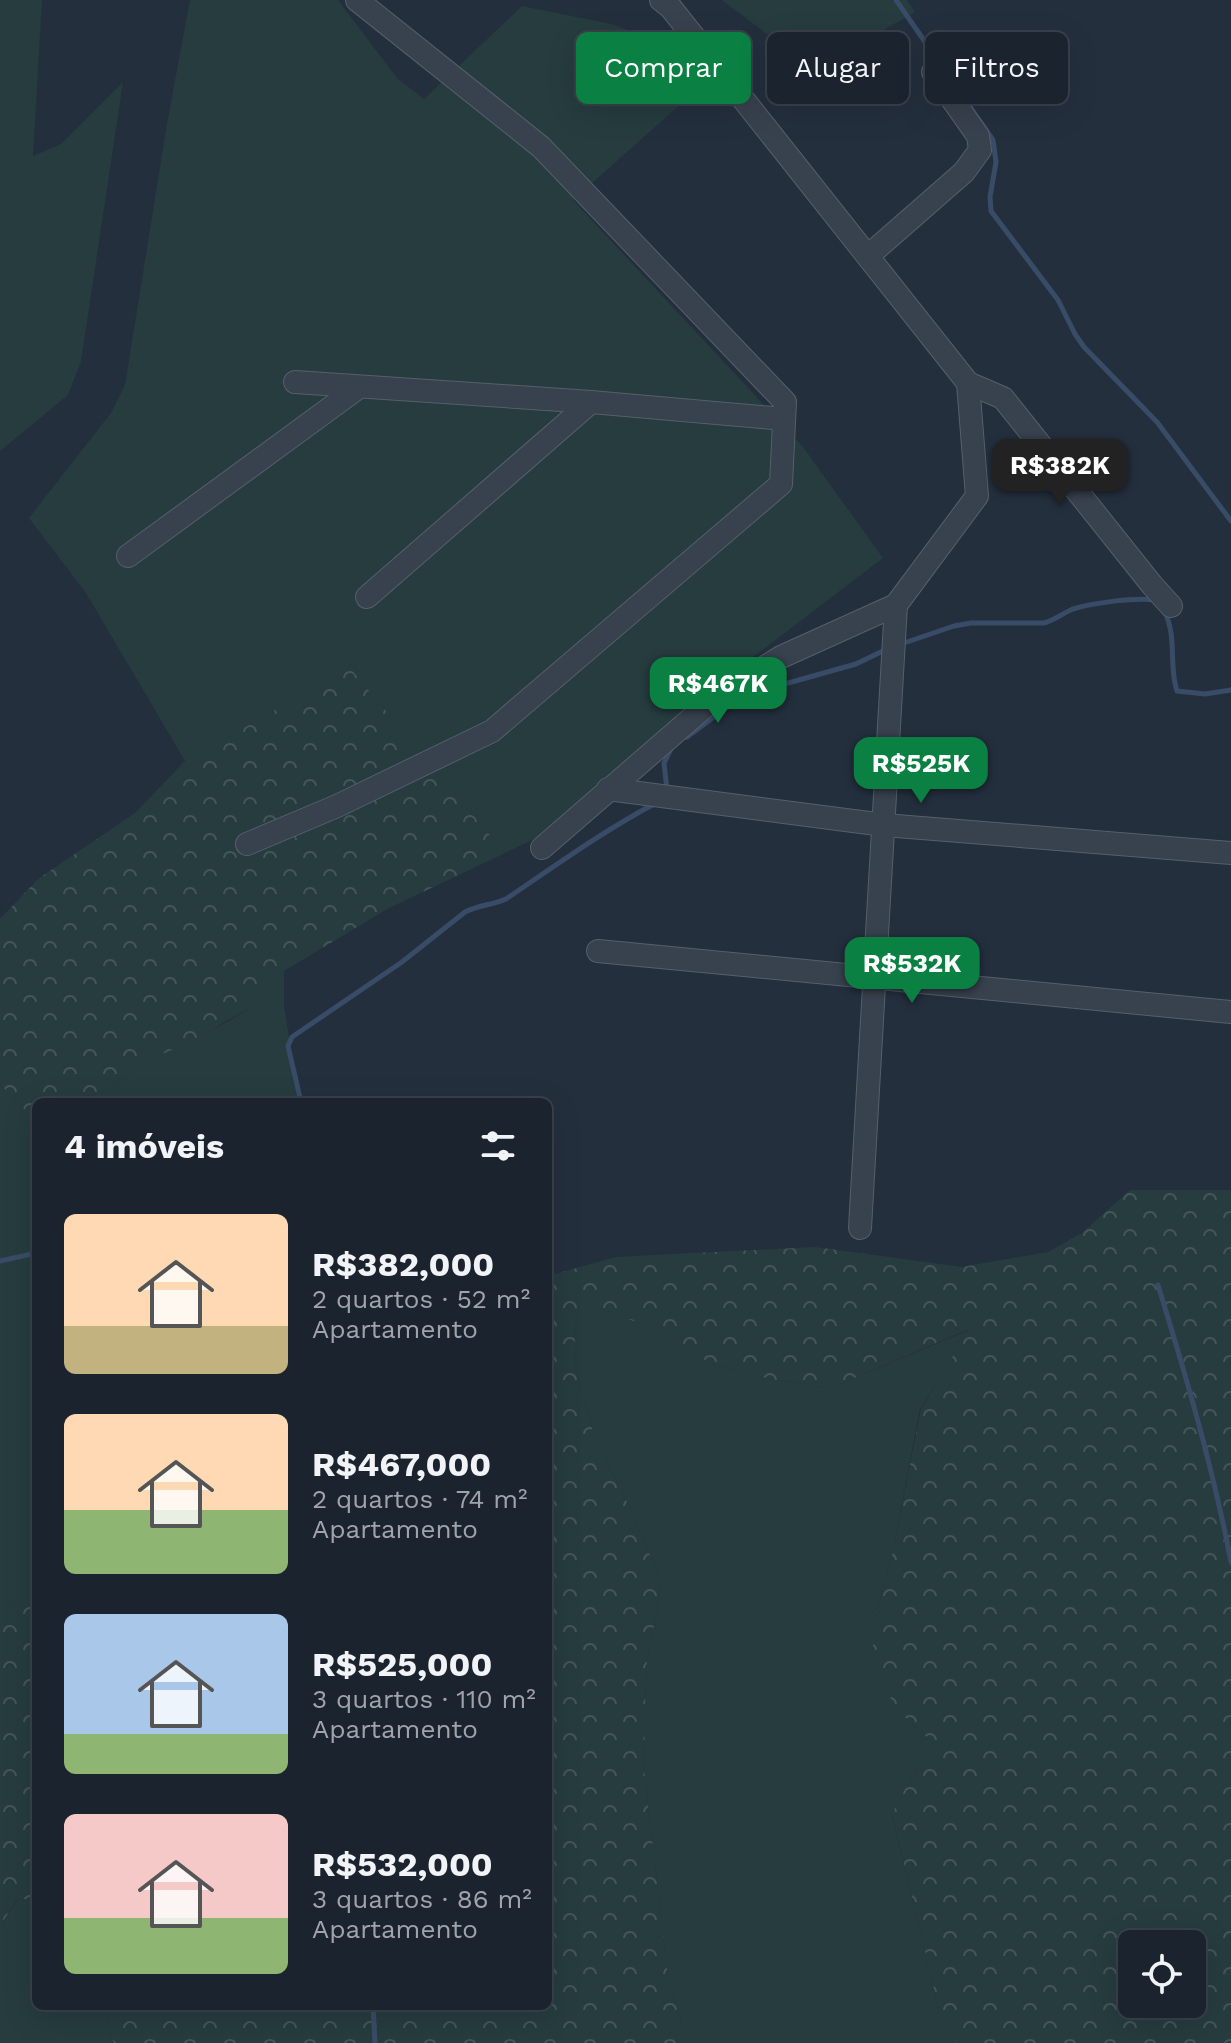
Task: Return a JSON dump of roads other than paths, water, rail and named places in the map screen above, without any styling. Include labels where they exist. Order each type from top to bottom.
[{"type":"street","points":[[247,844],[337,806],[492,731],[781,484],[785,402],[541,147],[357,0]]},
{"type":"street","points":[[661,0],[671,8],[968,383],[1003,398],[1171,606]]},
{"type":"street","points":[[868,256],[964,172],[980,150],[978,136],[956,104]]},
{"type":"street","points":[[295,382],[784,419]]},
{"type":"street","points":[[542,848],[715,698],[781,657],[896,605],[977,496],[968,383]]},
{"type":"street","points":[[128,556],[359,387]]},
{"type":"street","points":[[367,597],[591,402]]},
{"type":"street","points":[[860,1228],[896,605]]},
{"type":"street","points":[[608,789],[884,825],[1231,853]]},
{"type":"street","points":[[598,951],[1231,1012]]},
{"type":"waterway","points":[[896,0],[993,140],[996,162],[990,197],[991,211],[1058,300],[1084,347],[1157,422],[1231,521]]},
{"type":"waterway","points":[[901,644],[971,623],[1044,623],[1073,609],[1091,605],[1155,600]]},
{"type":"waterway","points":[[1164,610],[1171,631],[1177,691],[1205,694],[1231,690]]},
{"type":"waterway","points":[[687,737],[730,705],[754,702],[781,685],[856,664],[887,649]]},
{"type":"waterway","points":[[667,790],[664,763],[672,747]]},
{"type":"waterway","points":[[300,1098],[288,1046],[292,1037],[402,962],[465,912],[506,899],[598,837],[656,803]]},
{"type":"waterway","points":[[0,1261],[32,1254]]},
{"type":"waterway","points":[[1158,1285],[1198,1422],[1231,1562]]},
{"type":"waterway","points":[[373,2010],[375,2043]]}]
